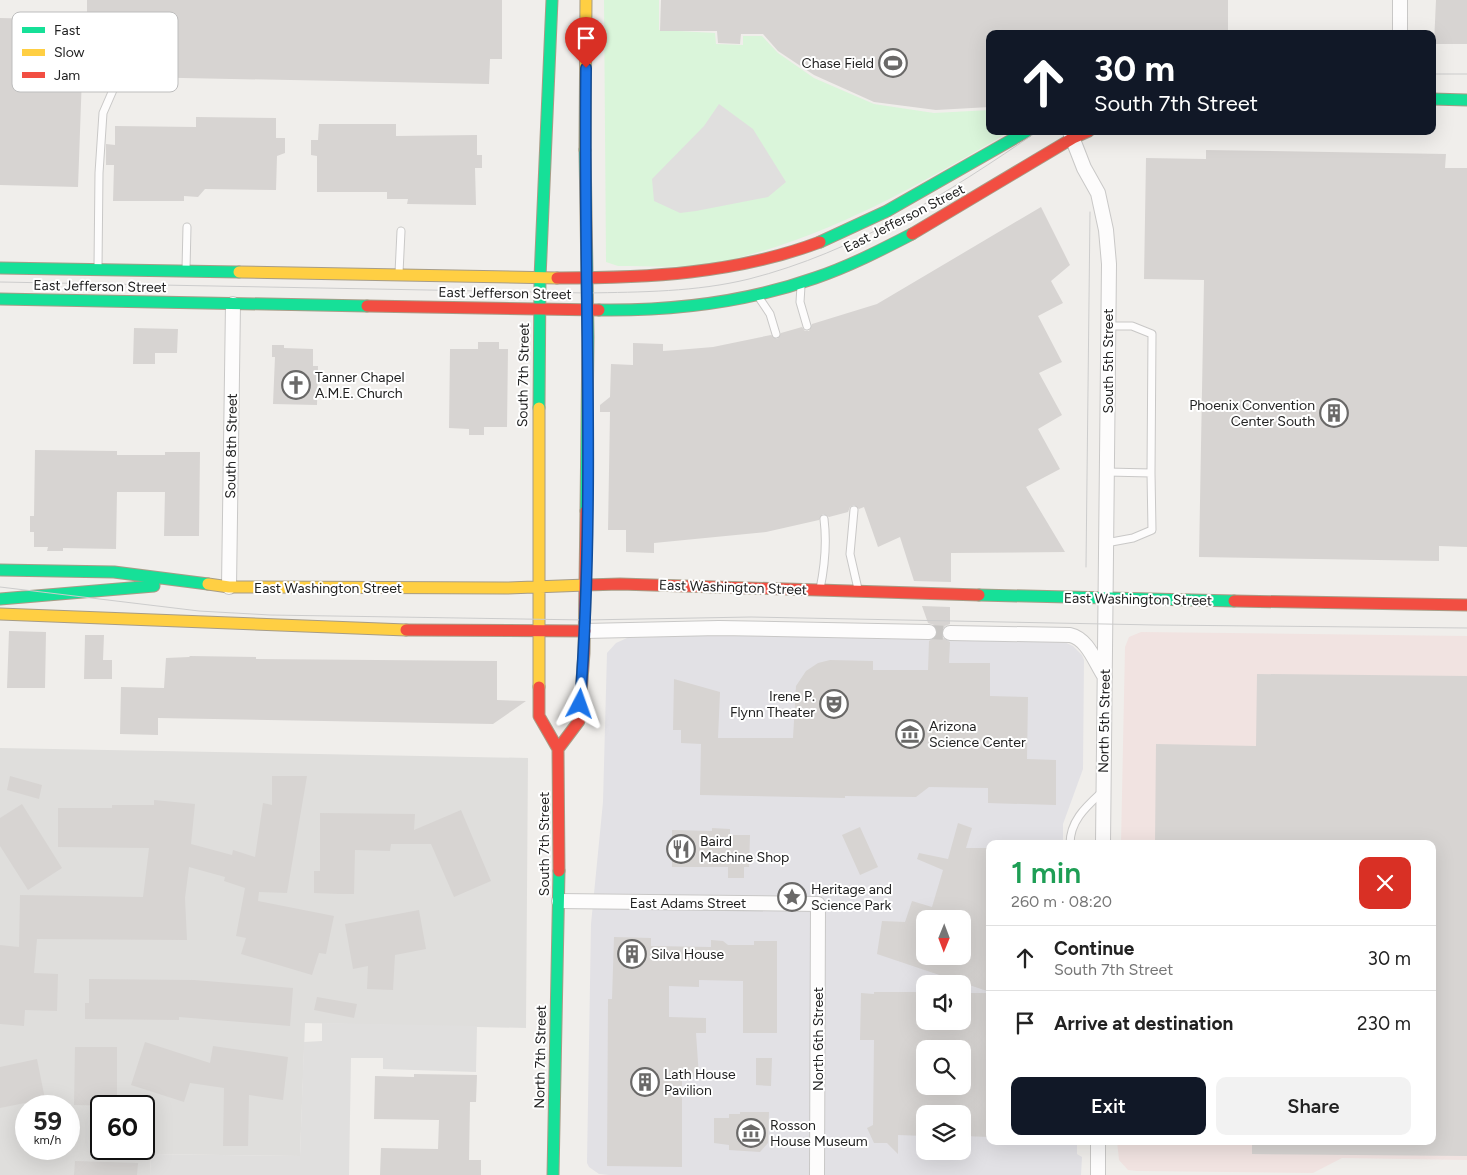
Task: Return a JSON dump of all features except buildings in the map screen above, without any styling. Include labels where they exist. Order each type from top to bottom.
[{"type":"main road","name":"South 7th Street","points":[[538,631],[539,308],[552,0]]},
{"type":"main road","points":[[538,631],[538,716],[558,749],[579,721],[585,631],[586,0]]},
{"type":"main road","points":[[1436,100],[1467,100]]},
{"type":"main road","name":"East Jefferson Street","points":[[0,268],[540,278],[662,275],[719,269],[797,250],[844,231],[895,206],[1020,135]]},
{"type":"main road","name":"East Jefferson Street","points":[[0,299],[587,310],[674,308],[756,294],[803,281],[888,246],[948,215],[1069,135]]},
{"type":"main road","name":"East Washington Street","points":[[0,570],[114,572],[229,587],[538,587],[620,584],[1106,598],[1467,605]]},
{"type":"main road","points":[[0,599],[129,587],[229,587]]},
{"type":"main road","points":[[0,614],[319,628],[585,631]]},
{"type":"main road","name":"South 7th Street","points":[[558,749],[558,939]]},
{"type":"main road","name":"North 7th Street","points":[[553,1175],[554,1029],[558,939]]},
{"type":"street","points":[[1400,0],[1400,30]]},
{"type":"street","name":"South 5th Street","points":[[1071,135],[1084,168],[1094,182],[1103,210],[1109,264],[1106,598]]},
{"type":"street","name":"South 8th Street","points":[[229,587],[233,304]]},
{"type":"street","name":"North 5th Street","points":[[1103,840],[1106,598]]},
{"type":"street","points":[[585,631],[719,628],[929,632]]},
{"type":"street","points":[[950,633],[1078,637],[1086,644],[1105,677]]},
{"type":"street","name":"East Adams Street","points":[[559,901],[818,904]]},
{"type":"street","name":"North 6th Street","points":[[817,1175],[818,904]]},
{"type":"street","points":[[1098,1145],[1098,1175]]},
{"type":"lane","points":[[98,270],[99,173],[103,113],[112,92]]},
{"type":"lane","points":[[186,272],[187,227]]},
{"type":"lane","points":[[399,276],[401,230]]},
{"type":"lane","points":[[803,281],[800,291],[800,302],[807,326]]},
{"type":"lane","points":[[756,294],[770,314],[776,334]]},
{"type":"lane","points":[[1106,542],[1133,538],[1152,530],[1152,334],[1132,326],[1108,326]]},
{"type":"lane","points":[[1107,472],[1151,472]]},
{"type":"lane","points":[[854,510],[850,554],[858,590]]},
{"type":"lane","points":[[820,589],[825,560],[824,519]]},
{"type":"lane","points":[[1071,840],[1074,822],[1082,810],[1104,791]]},
{"type":"shaded area","points":[[719,104],[753,129],[786,182],[768,197],[696,211],[680,213],[654,201],[652,179],[704,126]]},
{"type":"shaded area","points":[[1141,632],[1467,636],[1467,1160],[1342,1158],[1313,1173],[1137,1171],[1128,1170],[1119,1160],[1117,1145],[1436,1145],[1436,840],[1121,840],[1125,647],[1129,637]]},
{"type":"shaded area","name":"Heritage and Science Park","points":[[724,635],[1060,640],[1073,646],[1082,655],[1084,660],[1083,769],[1063,824],[1063,840],[986,840],[986,1145],[1077,1145],[1077,1154],[1082,1157],[1081,1175],[609,1175],[599,1174],[589,1167],[587,1163],[591,924],[603,802],[607,653],[616,643],[627,638]]},
{"type":"shaded area","points":[[0,748],[528,758],[526,1028],[305,1023],[300,1156],[155,1154],[155,1095],[90,1095],[90,1160],[151,1160],[150,1175],[0,1175]]},
{"type":"shaded area","points":[[322,1023],[477,1026],[476,1072],[383,1069],[383,1058],[351,1058],[349,1175],[150,1175],[151,1160],[155,1160],[155,1154],[300,1156],[304,1042],[322,1041]]},
{"type":"green space","points":[[604,0],[659,0],[659,30],[715,33],[716,44],[743,45],[743,36],[762,36],[778,53],[814,78],[874,104],[934,113],[986,110],[986,135],[1004,135],[871,208],[835,225],[759,252],[695,266],[618,266],[606,262]]},
{"type":"tunnel","points":[[929,632],[950,633]]},
{"type":"tram line","points":[[1436,74],[1467,74]]},
{"type":"tram line","points":[[0,282],[587,293],[709,287],[749,279],[788,267],[863,237],[935,198],[1032,135]]},
{"type":"tram line","points":[[1086,567],[1090,212]]},
{"type":"tram line","points":[[0,587],[199,611],[270,615],[585,620],[751,617],[1155,625],[1467,628]]},
{"type":"traffic: fast","points":[[539,408],[540,278],[552,0]]},
{"type":"traffic: fast","points":[[1436,99],[1467,100]]},
{"type":"traffic: fast","points":[[820,242],[887,211],[1020,135]]},
{"type":"traffic: fast","points":[[585,150],[588,337],[586,511]]},
{"type":"traffic: fast","points":[[599,310],[681,307],[763,293],[840,269],[912,234]]},
{"type":"traffic: fast","points":[[0,268],[239,272]]},
{"type":"traffic: fast","points":[[0,299],[367,306]]},
{"type":"traffic: fast","points":[[0,570],[114,572],[208,584]]},
{"type":"traffic: fast","points":[[0,599],[154,586]]},
{"type":"traffic: fast","points":[[979,595],[1234,601]]},
{"type":"traffic: fast","points":[[553,1175],[559,871]]},
{"type":"traffic: slow","points":[[585,150],[586,0]]},
{"type":"traffic: slow","points":[[239,272],[557,278]]},
{"type":"traffic: slow","points":[[539,408],[539,687]]},
{"type":"traffic: slow","points":[[208,584],[229,587],[507,588],[586,585]]},
{"type":"traffic: slow","points":[[0,614],[406,630]]},
{"type":"traffic: jam","points":[[912,234],[1080,135]]},
{"type":"traffic: jam","points":[[557,278],[624,277],[690,272],[756,261],[820,242]]},
{"type":"traffic: jam","points":[[367,306],[599,310]]},
{"type":"traffic: jam","points":[[558,749],[579,721],[584,653],[586,511]]},
{"type":"traffic: jam","points":[[586,585],[620,584],[979,595]]},
{"type":"traffic: jam","points":[[1234,601],[1467,605]]},
{"type":"traffic: jam","points":[[406,630],[585,631]]},
{"type":"traffic: jam","points":[[539,687],[539,716],[558,749],[559,871]]},
{"type":"place","name":"Chase Field","points":[[893,63]]},
{"type":"place","name":"Tanner Chapel A.M.E. Church","points":[[296,385]]},
{"type":"place","name":"Phoenix Convention Center South","points":[[1334,413]]},
{"type":"place","name":"Irene P. Flynn Theater","points":[[834,704]]},
{"type":"place","name":"Arizona Science Center","points":[[910,734]]},
{"type":"place","name":"Baird Machine Shop","points":[[681,849]]},
{"type":"place","name":"Heritage and Science Park","points":[[792,897]]},
{"type":"place","name":"Silva House","points":[[632,954]]},
{"type":"place","name":"Lath House Pavilion","points":[[645,1082]]},
{"type":"place","name":"Rosson House Museum","points":[[751,1133]]},
{"type":"route","points":[[580,704],[585,631],[588,354],[585,177],[586,68]]}]
